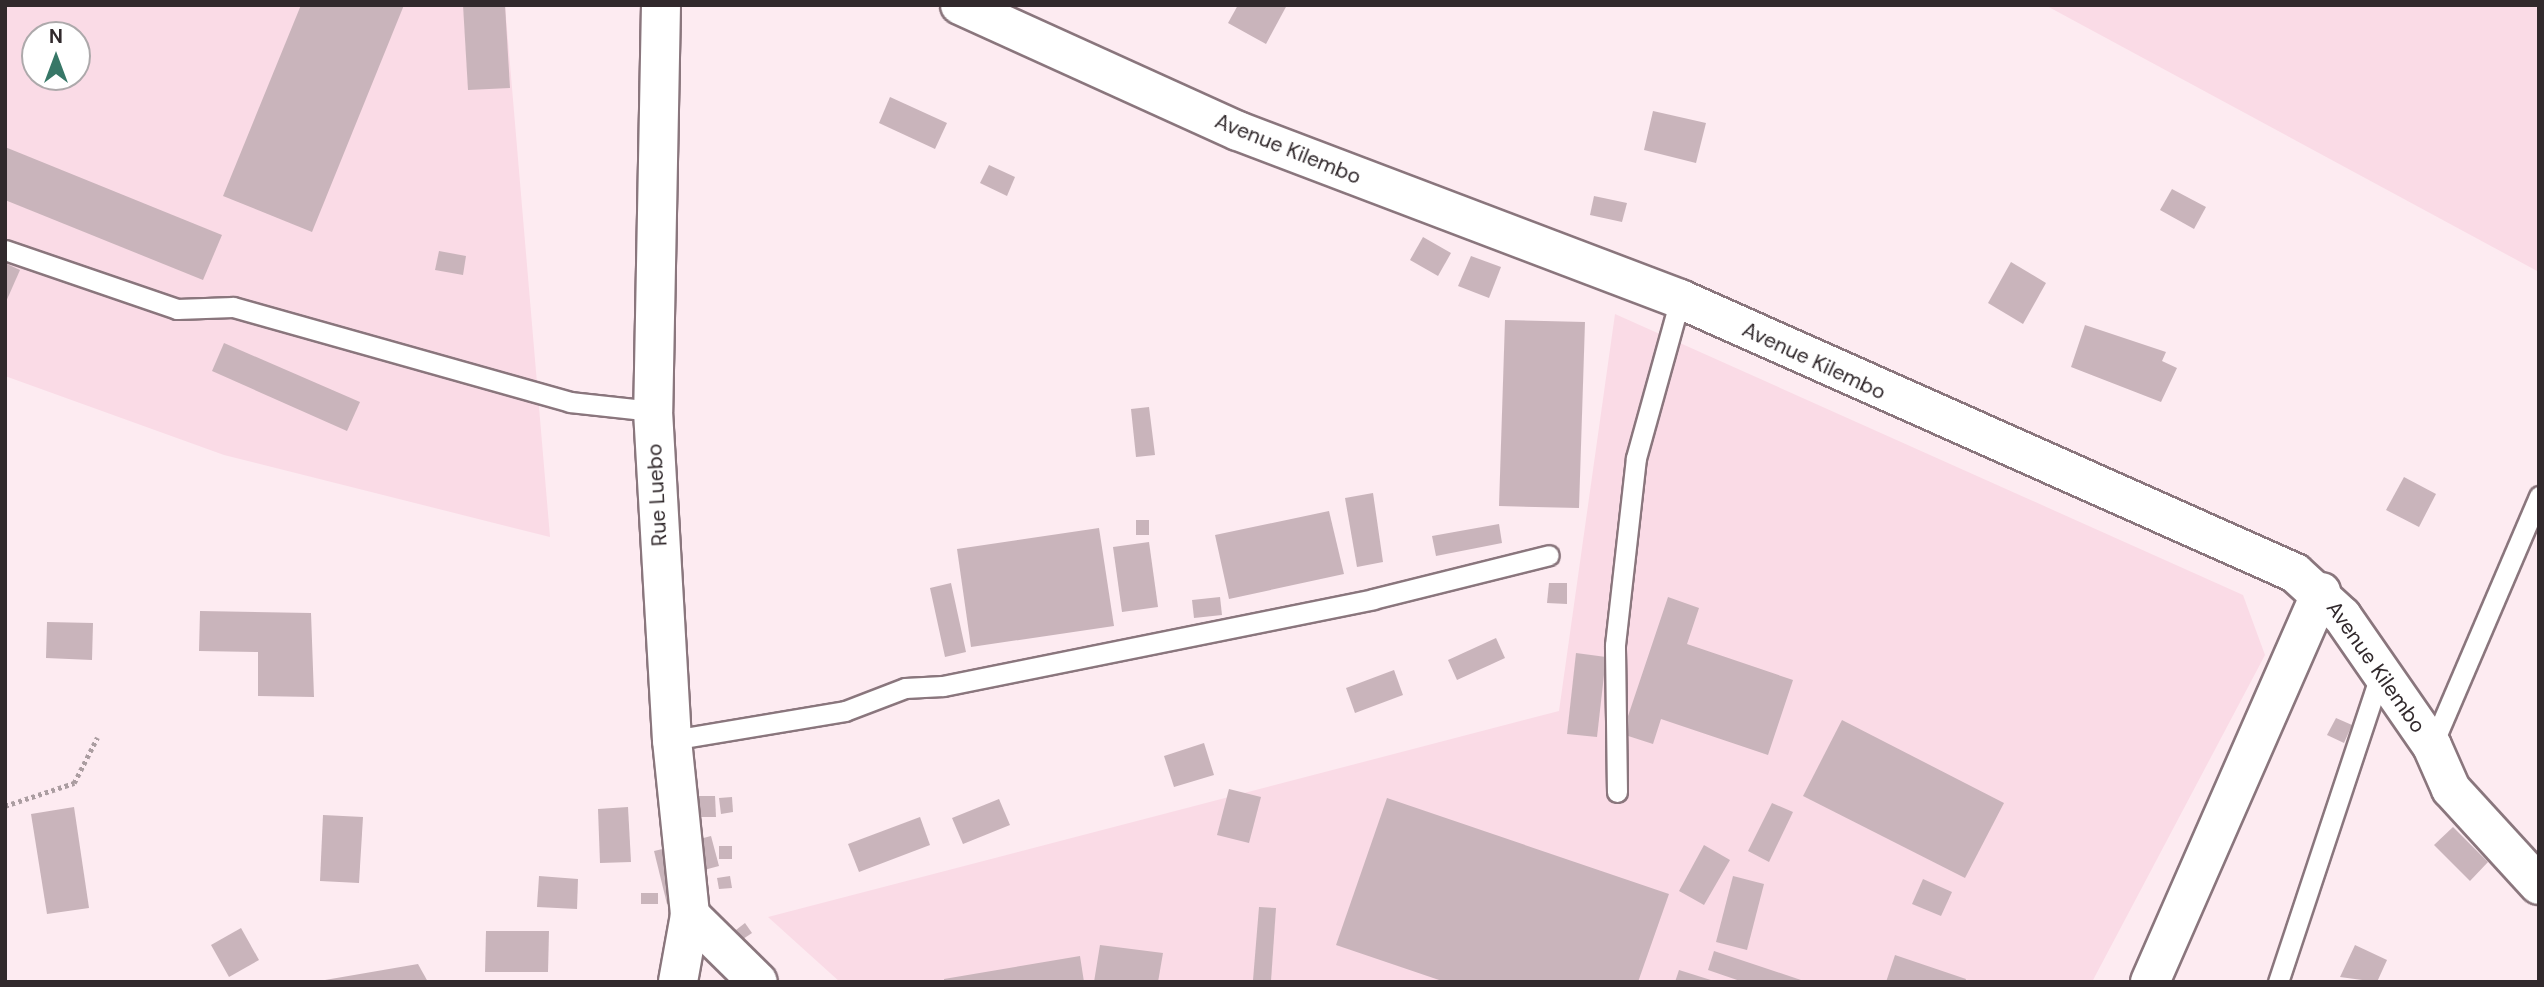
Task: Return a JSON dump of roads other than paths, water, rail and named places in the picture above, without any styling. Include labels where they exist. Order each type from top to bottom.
[{"type":"street","name":"Rue Luebo","points":[[661,5],[653,411],[672,740],[690,915],[678,982]]},
{"type":"street","name":"Avenue Kilembo","points":[[960,5],[1238,131],[1680,299],[2295,573],[2321,592],[2381,672],[2432,747],[2451,789],[2539,885]]},
{"type":"street","points":[[2150,982],[2321,592]]},
{"type":"street","points":[[690,915],[758,982]]},
{"type":"lane","points":[[5,250],[177,309],[233,307],[570,402],[653,411]]},
{"type":"lane","points":[[1617,792],[1615,645],[1636,458],[1680,299]]},
{"type":"lane","points":[[2432,747],[2539,496]]},
{"type":"lane","points":[[672,740],[833,713],[905,688],[943,686],[1373,599],[1549,555]]},
{"type":"lane","points":[[2278,982],[2381,672]]}]
